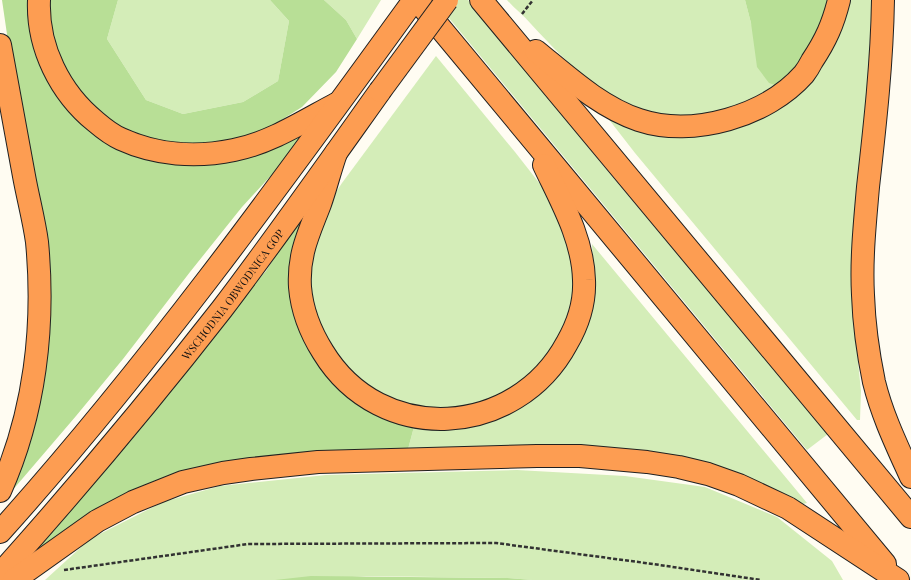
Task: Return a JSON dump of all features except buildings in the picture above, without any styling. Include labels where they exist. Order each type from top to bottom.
[{"type":"highway","points":[[39,0],[38,12],[44,44],[50,62],[67,90],[87,115],[102,128],[119,139],[136,146],[155,151],[195,155],[234,150],[270,138],[340,101]]},
{"type":"highway","points":[[0,532],[74,449],[202,288],[415,0],[532,138],[898,580]]},
{"type":"highway","name":"WSCHODNIA OBWODNICA GOP","points":[[0,574],[72,493],[166,379],[247,275],[447,0]]},
{"type":"highway","points":[[481,0],[911,517]]},
{"type":"highway","points":[[499,21],[584,90],[613,108],[627,115],[653,124],[666,126],[692,126],[718,122],[740,115],[766,104],[786,91],[804,73],[818,52],[831,28],[839,0]]},
{"type":"highway","points":[[882,0],[881,54],[866,209],[862,294],[867,342],[875,383],[894,442],[911,477]]},
{"type":"highway","points":[[0,45],[36,241],[40,309],[37,352],[31,395],[15,455],[0,491]]},
{"type":"highway","points":[[336,154],[320,203],[306,239],[302,256],[300,288],[303,306],[310,326],[328,361],[339,375],[364,396],[387,408],[410,416],[426,419],[446,419],[464,417],[498,407],[513,400],[527,390],[540,380],[550,369],[573,333],[579,318],[583,299],[584,281],[581,255],[569,220],[532,138]]},
{"type":"highway","points":[[14,580],[97,521],[133,502],[183,482],[223,473],[318,462],[580,456],[647,462],[679,467],[708,474],[739,485],[788,508],[898,580]]},
{"type":"path","points":[[522,14],[533,0]]},
{"type":"path","points":[[63,570],[248,544],[496,543],[761,580]]},
{"type":"green space","points":[[2,0],[31,0],[84,124],[178,161],[324,110],[298,146],[242,207],[123,359],[5,499],[43,377],[9,48]]},
{"type":"green space","points":[[47,0],[118,0],[107,39],[146,100],[183,114],[243,102],[278,81],[289,21],[270,0],[324,0],[346,20],[357,39],[336,72],[302,107],[267,129],[236,139],[204,144],[177,144],[125,132],[75,89],[54,44]]},
{"type":"green space","points":[[118,0],[270,0],[289,21],[278,81],[243,102],[183,114],[146,100],[107,39]]},
{"type":"green space","points":[[324,0],[381,0],[357,39],[346,20]]},
{"type":"green space","points":[[434,0],[468,0],[606,169],[828,434],[807,450]]},
{"type":"green space","points":[[507,0],[745,0],[751,23],[778,86],[747,101],[726,109],[708,113],[674,115],[652,112],[631,105],[612,96],[594,84],[561,55]]},
{"type":"green space","points":[[745,0],[827,0],[826,8],[811,49],[778,86],[769,83],[757,67],[751,23]]},
{"type":"green space","points":[[848,0],[872,0],[856,324],[861,391],[860,420],[857,420],[635,153],[607,117],[749,123]]},
{"type":"green space","points":[[436,56],[515,152],[540,184],[562,217],[575,253],[579,305],[541,376],[460,413],[387,402],[328,352],[306,283],[324,210],[342,183]]},
{"type":"green space","points":[[310,209],[296,243],[318,360],[415,423],[407,453],[226,467],[20,561],[205,339],[266,271],[294,227]]},
{"type":"green space","points":[[592,244],[807,503],[803,504],[769,487],[722,467],[674,460],[407,453],[415,423],[509,413],[531,400],[551,383],[593,266]]},
{"type":"green space","points":[[517,470],[625,476],[705,487],[777,517],[832,561],[843,580],[533,580],[508,578],[366,576],[309,580],[45,580],[90,539],[163,502],[220,486],[326,475]]},
{"type":"green space","points":[[311,576],[508,578],[533,580],[275,580]]}]
